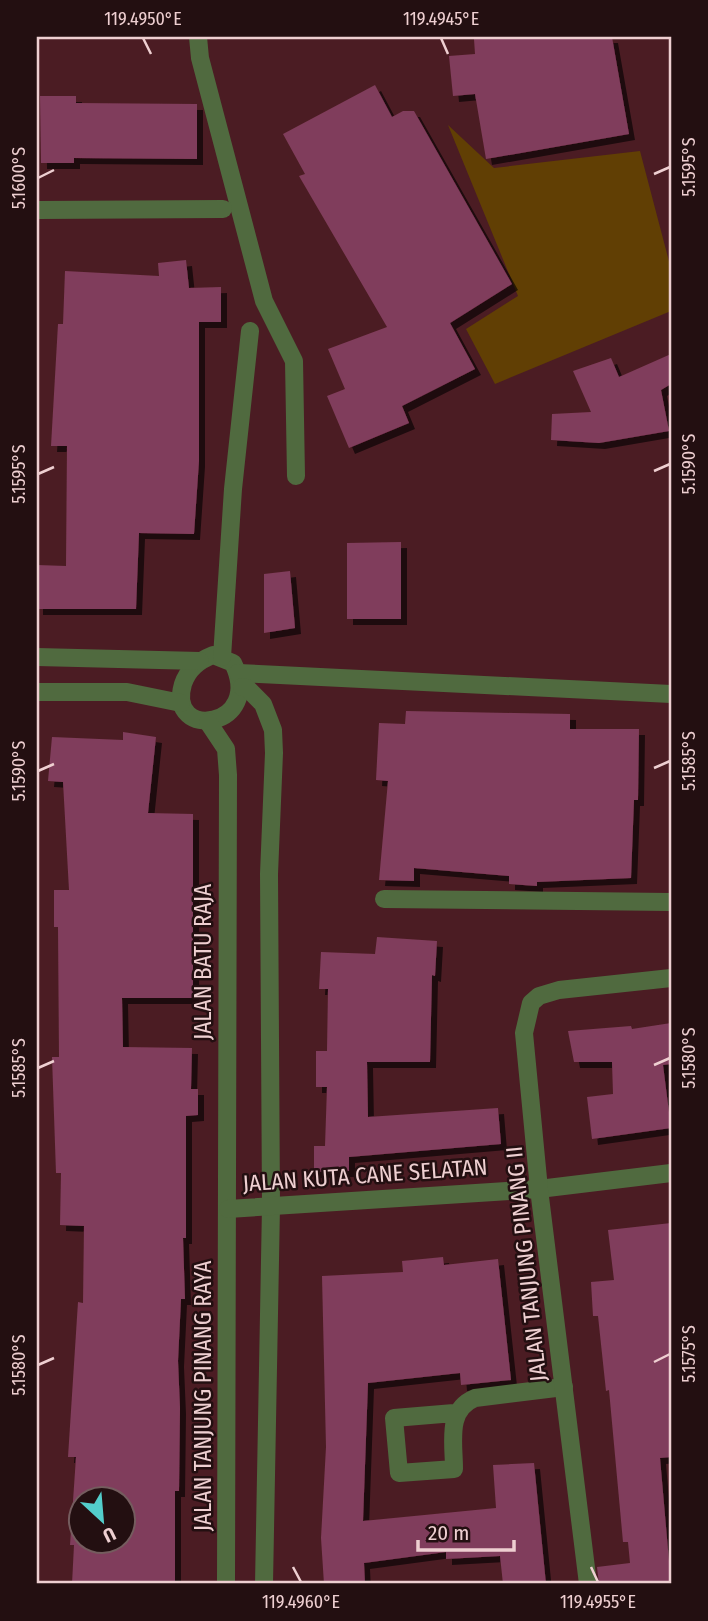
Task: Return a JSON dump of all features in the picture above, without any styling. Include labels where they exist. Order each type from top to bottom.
[{"type":"street","points":[[198,37],[200,58],[264,301],[294,361],[296,476]]},
{"type":"street","points":[[37,210],[223,209]]},
{"type":"street","points":[[222,657],[233,489],[250,331]]},
{"type":"street","points":[[181,703],[186,676],[200,661],[213,655],[222,657],[233,663],[240,680],[263,704],[273,730],[269,874],[271,1206],[264,1584]]},
{"type":"street","points":[[37,656],[200,661]]},
{"type":"street","points":[[240,680],[671,694]]},
{"type":"street","points":[[208,722],[228,713],[238,700],[240,680]]},
{"type":"street","name":"JALAN BATU RAJA","points":[[37,692],[127,692],[181,703],[185,712],[196,720],[208,722],[226,749],[228,1209]]},
{"type":"street","points":[[384,899],[671,902]]},
{"type":"street","name":"JALAN TANJUNG PINANG II","points":[[588,1584],[539,1189],[524,1033],[531,1003],[539,996],[592,986],[671,978]]},
{"type":"street","name":"JALAN KUTA CANE SELATAN","points":[[228,1209],[539,1189],[671,1173]]},
{"type":"street","name":"JALAN TANJUNG PINANG RAYA","points":[[226,1584],[228,1209]]},
{"type":"street","points":[[454,1413],[394,1418],[399,1474],[454,1469],[454,1413],[463,1403],[475,1398],[564,1388]]},
{"type":"shaded area","points":[[448,125],[494,168],[640,151],[671,269],[671,311],[495,384],[466,329],[518,296]]},
{"type":"building","points":[[612,37],[629,134],[486,159],[475,94],[453,96],[449,56],[475,54],[474,39]]},
{"type":"building","points":[[375,85],[392,117],[403,111],[414,111],[512,284],[450,323],[475,369],[402,406],[409,423],[349,448],[327,396],[345,389],[328,349],[387,327],[299,176],[305,174],[283,134]]},
{"type":"building","points":[[40,96],[76,96],[76,103],[197,104],[197,159],[74,158],[74,163],[41,163]]},
{"type":"building","points":[[186,260],[189,288],[221,287],[221,322],[199,322],[199,461],[194,534],[139,533],[136,609],[37,609],[37,565],[66,566],[67,446],[51,446],[58,324],[63,324],[65,271],[159,276],[158,263]]},
{"type":"building","points":[[671,354],[671,384],[661,390],[669,431],[599,443],[551,440],[552,414],[591,412],[573,371],[611,358],[619,377]]},
{"type":"building","points":[[401,542],[401,619],[347,619],[347,543]]},
{"type":"building","points":[[290,571],[295,628],[264,633],[264,574]]},
{"type":"building","points":[[406,711],[570,714],[570,729],[639,729],[638,800],[634,800],[631,878],[537,882],[537,886],[509,884],[509,876],[414,868],[414,881],[379,880],[388,781],[376,780],[379,723],[405,724]]},
{"type":"building","points":[[123,732],[156,737],[148,813],[193,814],[193,998],[122,998],[123,1047],[192,1048],[191,1089],[198,1089],[198,1115],[186,1116],[186,1238],[183,1238],[185,1299],[181,1299],[178,1361],[179,1491],[175,1491],[175,1584],[72,1584],[74,1554],[136,1554],[136,1484],[74,1484],[76,1457],[68,1457],[78,1302],[83,1303],[84,1226],[60,1225],[61,1173],[56,1173],[52,1057],[59,1057],[58,927],[54,927],[54,890],[69,890],[63,782],[48,781],[52,737],[123,740]]},
{"type":"building","points":[[377,937],[437,941],[435,976],[432,975],[430,1062],[367,1062],[368,1117],[498,1108],[501,1144],[349,1157],[349,1171],[314,1172],[314,1146],[325,1146],[327,1087],[316,1087],[316,1051],[327,1051],[328,989],[319,989],[321,952],[375,954]]},
{"type":"building","points":[[671,1023],[671,1064],[663,1065],[671,1128],[592,1139],[587,1097],[613,1094],[612,1062],[574,1062],[568,1031],[631,1026],[632,1029]]},
{"type":"building","points":[[671,1223],[671,1457],[660,1458],[671,1584],[599,1584],[597,1567],[630,1563],[628,1542],[623,1542],[609,1390],[606,1391],[598,1316],[593,1316],[591,1282],[614,1280],[608,1230]]},
{"type":"building","points":[[443,1257],[444,1265],[498,1259],[511,1380],[461,1385],[460,1373],[368,1383],[363,1521],[496,1508],[493,1465],[534,1463],[546,1584],[503,1584],[500,1556],[446,1559],[446,1552],[364,1563],[365,1584],[324,1584],[321,1538],[326,1447],[322,1276],[403,1272],[402,1261]]}]
